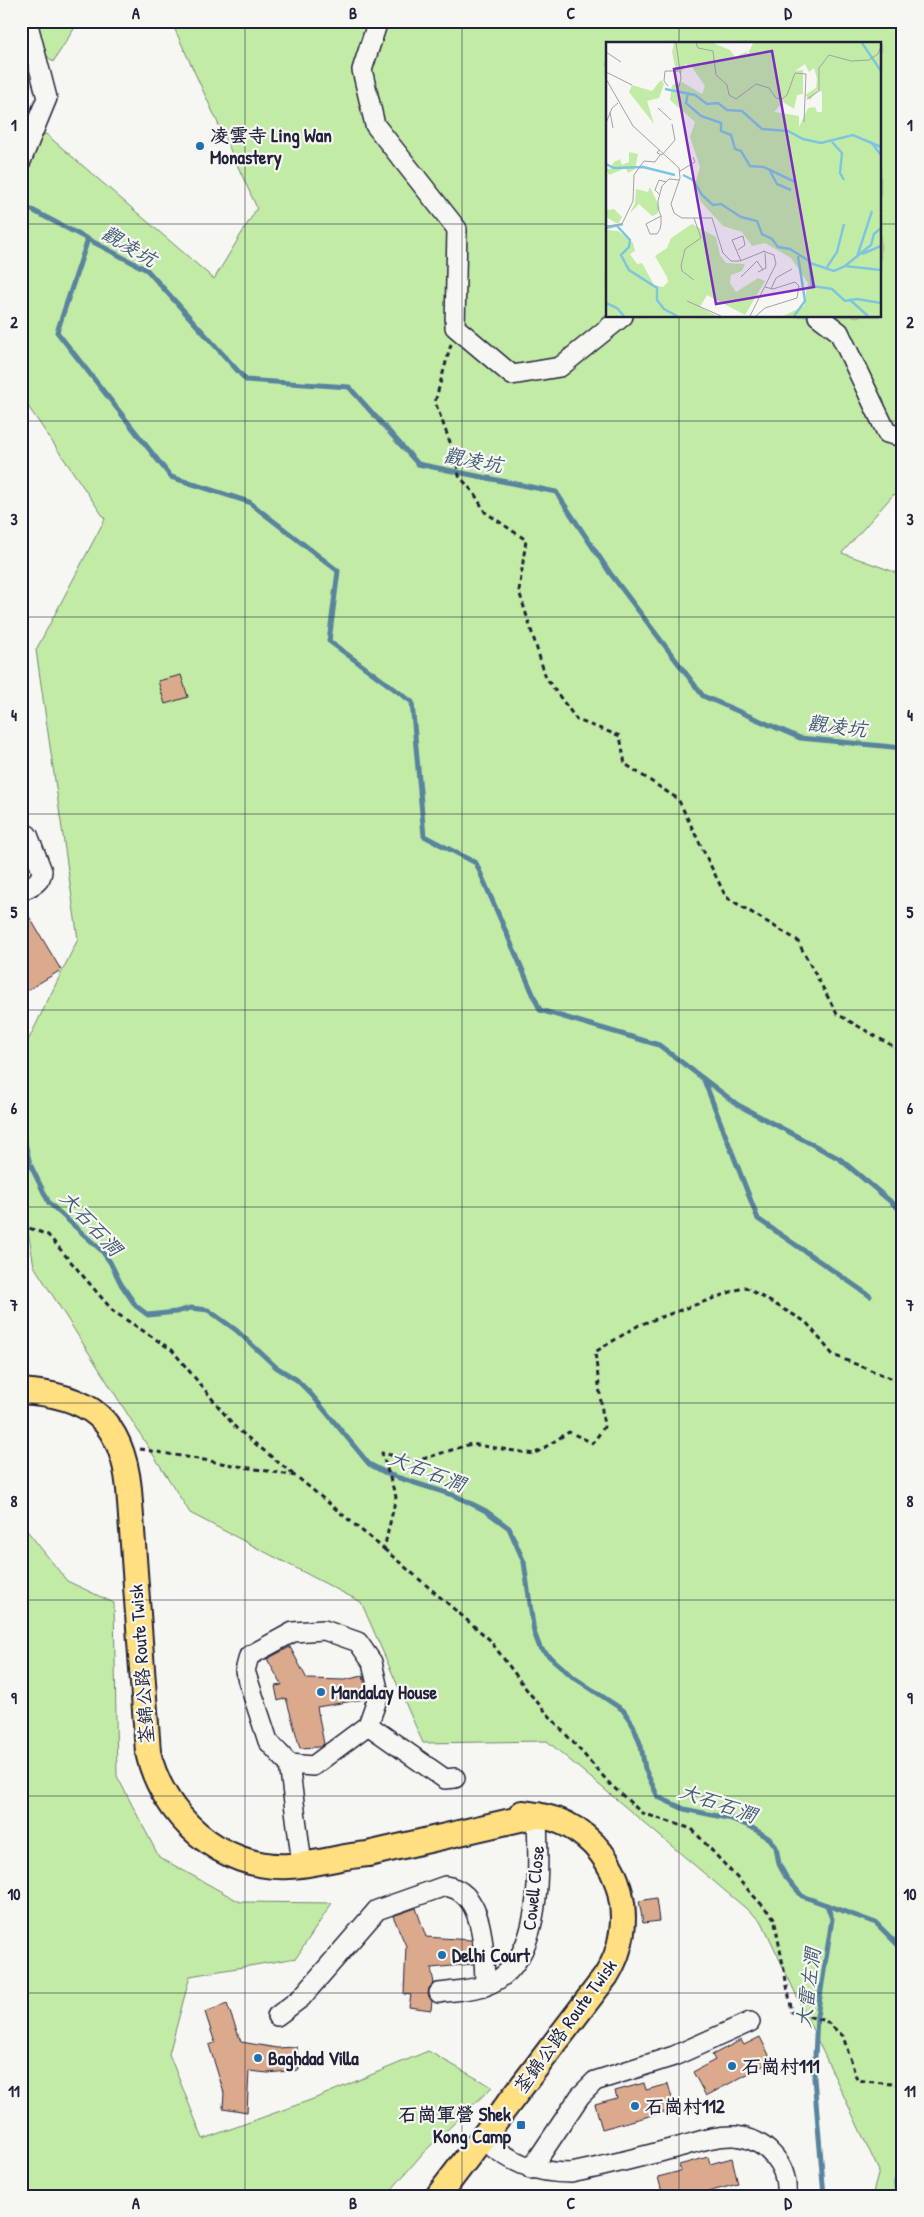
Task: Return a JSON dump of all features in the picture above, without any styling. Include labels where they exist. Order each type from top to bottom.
[{"type":"main road","name":"荃錦公路 Route Twisk","points":[[21,1391],[60,1396],[85,1405],[106,1424],[120,1446],[128,1489],[146,1739],[150,1763],[157,1783],[169,1803],[184,1822],[215,1846],[252,1862],[272,1866],[302,1864],[344,1856],[366,1845],[504,1812],[537,1815],[552,1818],[576,1830],[588,1839],[608,1862],[619,1886],[622,1899],[622,1940],[615,1960],[606,1976],[438,2196]]},
{"type":"lane","points":[[378,21],[362,70],[375,125],[457,229],[455,327],[512,375],[560,367],[621,318]]},
{"type":"lane","points":[[21,161],[47,98],[26,23]]},
{"type":"lane","points":[[821,318],[839,332],[887,433],[903,437]]},
{"type":"lane","points":[[21,891],[38,882],[42,876],[42,871],[28,835]]},
{"type":"lane","points":[[289,1764],[313,1766],[368,1725],[379,1694],[372,1662],[358,1642],[324,1630],[293,1632],[249,1656],[245,1671],[268,1741],[289,1764],[302,1864]]},
{"type":"lane","points":[[368,1725],[445,1778],[455,1778]]},
{"type":"lane","name":"Cowell Close","points":[[439,1993],[485,1986],[515,1966],[529,1936],[536,1895],[537,1815]]},
{"type":"lane","points":[[277,2016],[300,1998],[377,1910],[445,1886],[455,1887],[465,1895],[474,1908],[484,1946],[485,1986]]},
{"type":"lane","points":[[531,2169],[580,2096],[595,2081],[674,2056],[750,2022]]},
{"type":"lane","points":[[481,2140],[508,2159],[531,2169],[552,2173],[571,2173],[708,2139],[736,2136],[762,2145],[778,2161],[785,2172],[786,2196]]},
{"type":"path","points":[[455,327],[436,402],[456,458],[459,476],[474,493],[485,512],[526,540],[519,591],[546,678],[577,720],[620,736],[625,764],[678,799],[726,897],[797,940],[837,1014],[903,1052]]},
{"type":"path","points":[[21,1225],[48,1235],[113,1311],[172,1350],[236,1428],[490,1638],[530,1694],[610,1784],[642,1813],[692,1829],[774,1918],[792,2012],[826,2021],[843,2036],[857,2080],[892,2084],[903,2082]]},
{"type":"path","points":[[384,1549],[396,1497],[382,1453],[416,1461],[471,1444],[534,1454],[569,1432],[593,1443],[604,1427],[595,1352],[639,1325],[745,1287],[806,1322],[833,1355],[903,1383]]},
{"type":"path","points":[[120,1446],[296,1476]]},
{"type":"green space","points":[[21,21],[79,21],[53,62],[21,29]]},
{"type":"green space","points":[[171,21],[903,21],[903,491],[893,495],[842,553],[903,575],[903,2196],[872,2196],[879,2171],[762,1922],[547,1741],[423,1743],[361,1602],[190,1513],[34,1266],[21,1190],[21,1055],[78,939],[36,650],[105,519],[21,396],[21,138],[46,134],[214,279],[257,208]]},
{"type":"green space","points":[[21,1523],[67,1581],[114,1603],[117,1776],[159,1857],[240,1902],[332,1903],[296,1958],[190,1976],[169,2054],[203,2139],[316,2098],[428,2051],[492,2087],[423,2153],[386,2196],[35,2196],[21,2185]]},
{"type":"building","points":[[181,675],[188,697],[165,704],[158,681]]},
{"type":"building","points":[[21,903],[61,970],[21,994]]},
{"type":"building","name":"Mandalay House","points":[[290,1647],[307,1679],[344,1680],[363,1676],[367,1694],[365,1699],[317,1707],[324,1744],[319,1747],[300,1748],[286,1698],[278,1701],[275,1686],[282,1685],[267,1659]]},
{"type":"building","points":[[656,1898],[659,1921],[643,1923],[639,1901]]},
{"type":"building","name":"Delhi Court","points":[[416,1908],[426,1937],[471,1940],[472,1943],[473,1964],[431,1968],[434,1983],[429,1988],[428,1994],[432,2001],[431,2010],[409,2007],[411,1995],[404,1994],[406,1946],[393,1916]]},
{"type":"building","name":"Baghdad Villa","points":[[227,2004],[241,2042],[277,2048],[297,2047],[299,2070],[268,2073],[249,2071],[247,2112],[223,2108],[224,2093],[209,2045],[215,2043],[205,2012]]},
{"type":"building","name":"石崗村111","points":[[760,2037],[772,2061],[706,2096],[693,2072],[715,2060],[712,2055],[741,2040],[744,2045]]},
{"type":"building","name":"石崗村112","points":[[644,2083],[646,2090],[668,2084],[675,2109],[602,2129],[595,2104],[617,2098],[615,2091]]},
{"type":"building","points":[[708,2157],[710,2164],[732,2158],[738,2184],[692,2196],[663,2196],[658,2177],[681,2171],[679,2165]]},
{"type":"waterway","name":"觀凌坑","points":[[21,209],[32,210],[147,270],[246,380],[349,387],[418,464],[556,492],[610,573],[703,696],[800,738],[903,748]]},
{"type":"waterway","points":[[88,239],[57,332],[171,477],[249,502],[338,571],[329,641],[412,702],[424,836],[476,863],[540,1010],[659,1045],[738,1105],[840,1159],[903,1212]]},
{"type":"waterway","points":[[704,1080],[758,1219],[870,1296]]},
{"type":"waterway","name":"大石石澗","points":[[21,1126],[30,1164],[49,1203],[102,1251],[136,1306],[148,1315],[176,1312],[191,1308],[208,1310],[236,1330],[276,1367],[297,1380],[311,1394],[369,1464],[390,1475],[456,1496],[486,1511],[509,1528],[524,1562],[534,1632],[540,1648],[573,1677],[623,1710],[633,1725],[641,1746],[645,1769],[658,1797],[684,1809],[732,1819],[751,1827],[770,1839],[776,1847],[779,1864],[786,1877],[802,1896],[876,1923],[903,1950]]},
{"type":"waterway","name":"大雷左澗","points":[[824,2196],[814,2078],[817,2016],[832,1919],[827,1905]]},
{"type":"waterway","name":"大石石澗","points":[[897,2196],[896,2182],[903,2161]]},
{"type":"place","name":"凌雲寺 Ling Wan Monastery","points":[[200,146]]},
{"type":"place","name":"Mandalay House","points":[[321,1692]]},
{"type":"place","name":"Delhi Court","points":[[442,1955]]},
{"type":"place","name":"Baghdad Villa","points":[[258,2058]]},
{"type":"place","name":"石崗村111","points":[[732,2066]]},
{"type":"place","name":"石崗村112","points":[[635,2106]]},
{"type":"place","name":"石崗軍營 Shek Kong Camp","points":[[521,2125]]}]
